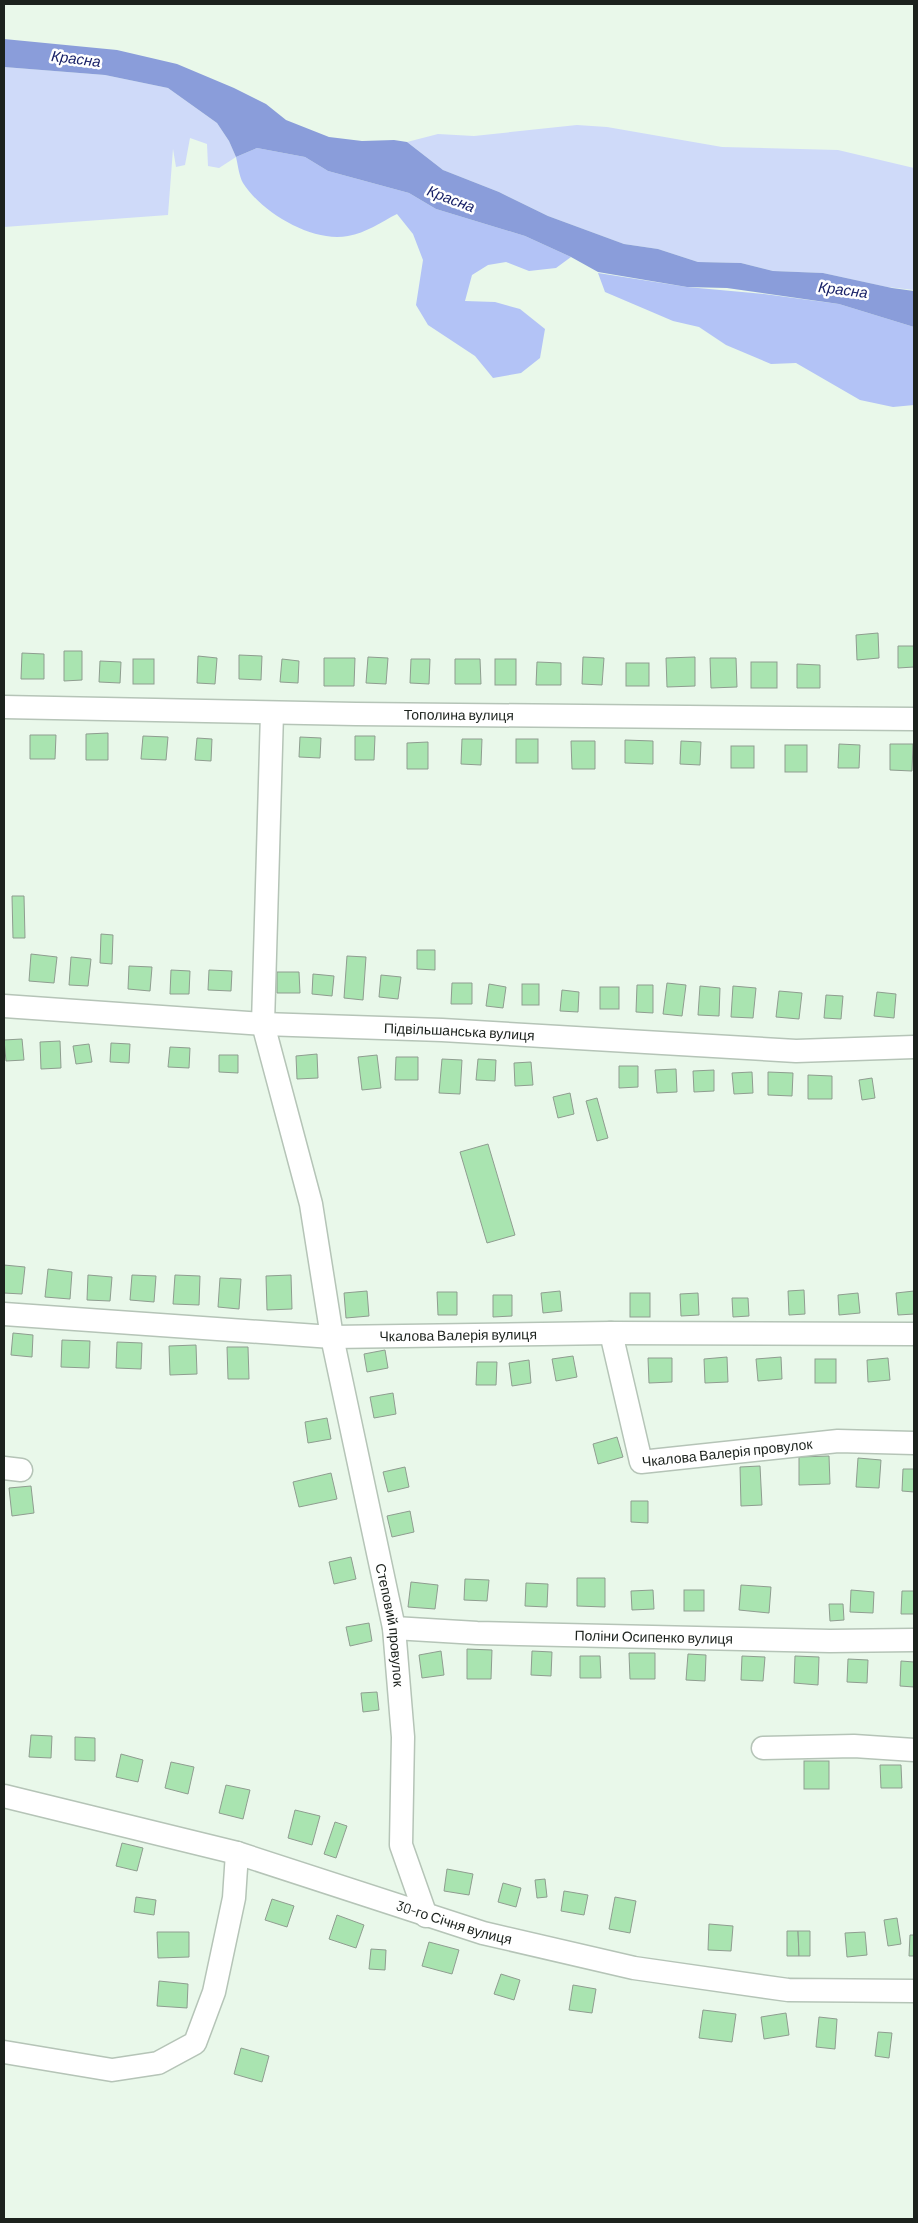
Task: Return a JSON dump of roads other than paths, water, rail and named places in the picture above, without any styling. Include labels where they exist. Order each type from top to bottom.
[{"type":"street","name":"Тополина вулиця","points":[[4,708],[272,713],[914,719]]},
{"type":"street","name":"Степовий провулок","points":[[272,713],[264,1024],[311,1204],[332,1337],[394,1628],[403,1737],[401,1845],[426,1916]]},
{"type":"street","name":"Підвільшанська вулиця","points":[[4,1006],[264,1024],[442,1030],[796,1051],[914,1047]]},
{"type":"street","name":"Чкалова Валерія вулиця","points":[[4,1314],[332,1337],[611,1333],[914,1334]]},
{"type":"street","name":"Чкалова Валерія провулок","points":[[611,1333],[641,1462],[838,1441],[914,1443]]},
{"type":"street","name":"Поліни Осипенко вулиця","points":[[394,1628],[477,1633],[820,1641],[914,1640]]},
{"type":"street","points":[[763,1748],[854,1746],[914,1750]]},
{"type":"street","name":"30-го Січня вулиця","points":[[4,1796],[237,1853],[483,1933],[634,1968],[788,1990],[914,1991]]},
{"type":"street","points":[[4,2052],[112,2070],[158,2062],[196,2043],[214,1992],[234,1898],[237,1853]]},
{"type":"water","name":"Красна","points":[[4,39],[117,50],[177,64],[266,104],[286,120],[329,137],[362,141],[394,140],[407,142],[443,170],[499,192],[548,216],[624,244],[658,249],[698,262],[741,263],[773,271],[823,273],[914,291],[914,327],[839,304],[727,288],[687,287],[598,272],[571,257],[525,236],[436,209],[409,193],[328,171],[305,157],[257,148],[236,157],[229,141],[217,123],[168,88],[105,75],[4,67]]}]
